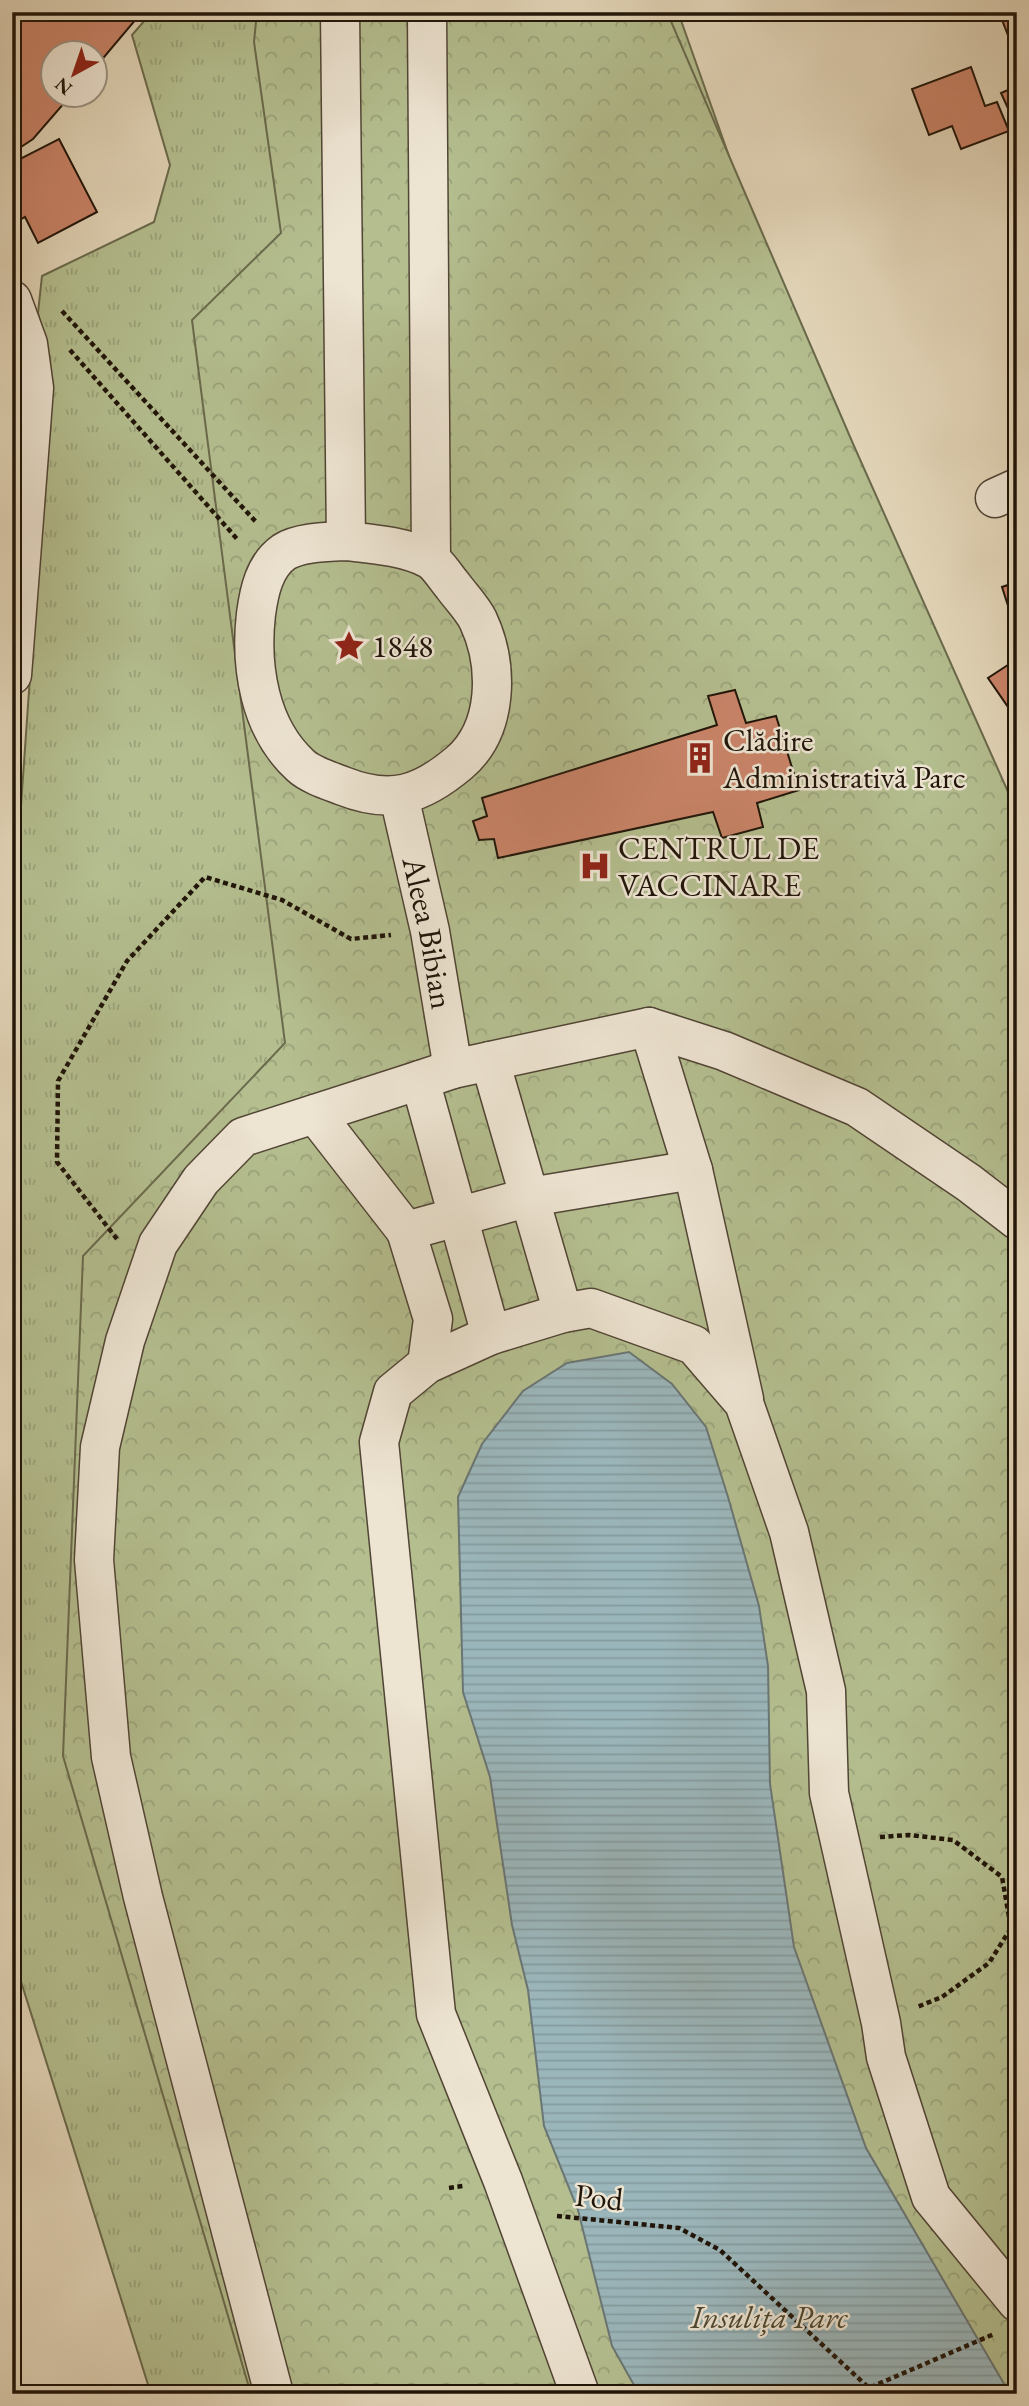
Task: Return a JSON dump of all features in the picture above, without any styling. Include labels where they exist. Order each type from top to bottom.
[{"type":"street","points":[[340,12],[346,541]]},
{"type":"street","points":[[427,12],[430,559]]},
{"type":"street","points":[[12,300],[28,344],[34,388],[12,674]]},
{"type":"street","points":[[1017,488],[995,498],[1017,497]]},
{"type":"street","points":[[346,541],[402,550],[430,559],[478,620],[493,678],[486,725],[467,756],[437,781],[399,796],[369,796],[302,767],[279,739],[260,701],[253,643],[258,594],[275,562],[317,542],[346,541]]},
{"type":"street","name":"Aleea Bibian","points":[[399,796],[430,932],[437,1075],[458,1216],[491,1335]]},
{"type":"street","points":[[274,2394],[143,1897],[111,1757],[94,1560],[100,1447],[125,1341],[158,1244],[201,1180],[243,1137],[437,1075],[649,1027],[724,1051],[857,1107],[969,1183],[1017,1220]]},
{"type":"street","points":[[649,1027],[692,1170],[744,1403],[789,1532],[826,1691],[829,1793],[881,2023],[886,2057],[931,2197],[1011,2316]]},
{"type":"street","points":[[490,1061],[563,1313]]},
{"type":"street","points":[[315,1114],[406,1231],[433,1319],[427,1364]]},
{"type":"street","points":[[406,1231],[530,1197],[692,1170]]},
{"type":"street","points":[[580,2394],[514,2212],[436,2014],[379,1442],[393,1392],[427,1364],[491,1335],[563,1313],[590,1308],[694,1345],[744,1403]]},
{"type":"path","points":[[58,307],[275,562]]},
{"type":"path","points":[[65,344],[275,562]]},
{"type":"path","points":[[150,1265],[111,1234],[57,1162],[58,1081],[127,961],[205,877],[282,900],[351,939],[430,932]]},
{"type":"path","points":[[840,1844],[909,1835],[953,1840],[1002,1877],[1011,1928],[989,1962],[942,1997],[881,2023]]},
{"type":"path","name":"Pod","points":[[514,2212],[679,2228],[720,2250],[869,2388],[1011,2316]]},
{"type":"green space","name":"Insulița Parc","points":[[152,12],[678,12],[832,447],[1017,2394],[151,2394],[12,1953],[12,935],[51,375],[38,313],[42,276],[154,222],[170,165],[132,35]]},
{"type":"green space","name":"Insulița Parc","points":[[257,12],[667,12],[854,446],[1017,812],[1017,2394],[251,2394],[63,1756],[83,1256],[285,1043],[192,320],[281,233],[254,42]]},
{"type":"water","points":[[629,1352],[672,1384],[706,1427],[728,1497],[759,1606],[768,1666],[770,1784],[794,1947],[866,2148],[1010,2394],[639,2394],[612,2346],[578,2210],[544,2126],[528,1990],[512,1925],[490,1777],[463,1692],[458,1497],[482,1444],[523,1391],[567,1363]]},
{"type":"building","points":[[12,12],[142,12],[108,52],[108,38],[38,38],[38,108],[60,108],[33,139],[12,153]]},
{"type":"building","points":[[999,12],[1017,12],[1017,41],[1011,43]]},
{"type":"building","points":[[971,67],[985,106],[997,102],[1009,131],[961,149],[952,126],[929,135],[912,89]]},
{"type":"building","points":[[1017,86],[1017,128],[1001,93]]},
{"type":"building","points":[[59,139],[97,212],[38,243],[25,217],[16,222],[12,216],[12,163]]},
{"type":"building","points":[[1017,582],[1017,634],[1002,587]]},
{"type":"building","points":[[1017,659],[1017,720],[988,678]]},
{"type":"building","name":"Clădire Administrativă Parc","points":[[735,690],[746,723],[776,716],[799,790],[757,803],[763,827],[722,838],[713,812],[498,858],[494,839],[479,840],[473,821],[487,816],[482,798],[717,725],[708,696]]},
{"type":"place","name":"1848","points":[[349,646]]},
{"type":"place","name":"Clădire Administrativă Parc","points":[[700,758]]},
{"type":"place","name":"CENTRUL DE VACCINARE","points":[[595,866]]}]
